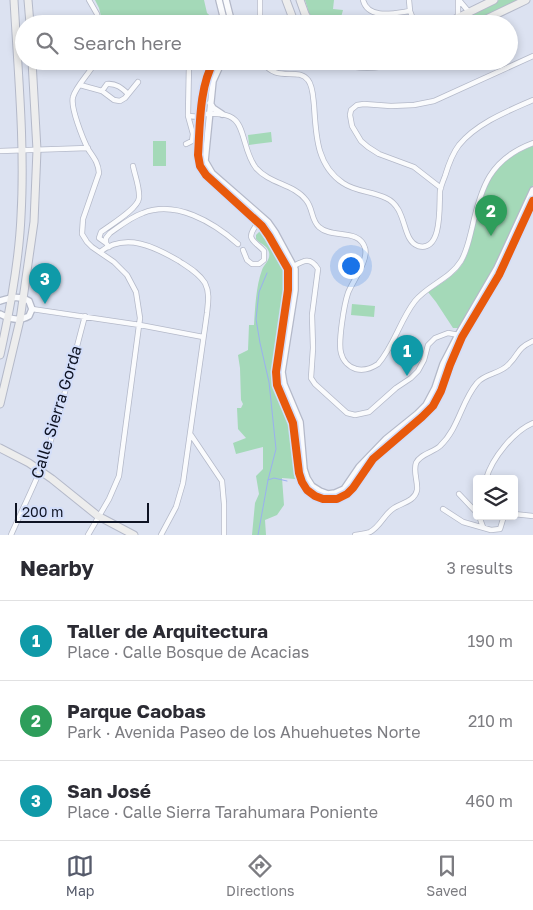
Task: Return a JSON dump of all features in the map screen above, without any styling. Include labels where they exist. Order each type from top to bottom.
[{"type":"main road","points":[[14,0],[15,19]]},
{"type":"main road","points":[[28,0],[29,15]]},
{"type":"main road","points":[[286,0],[290,15]]},
{"type":"main road","points":[[300,0],[306,15]]},
{"type":"main road","points":[[464,15],[494,0]]},
{"type":"main road","points":[[495,15],[526,0]]},
{"type":"main road","points":[[0,355],[8,318],[21,218],[22,150],[18,70]]},
{"type":"main road","points":[[0,404],[20,320],[34,222],[36,150],[32,70]]},
{"type":"main road","points":[[0,448],[40,471],[98,516],[134,535]]},
{"type":"street","points":[[89,0],[97,15]]},
{"type":"street","points":[[219,0],[223,15]]},
{"type":"street","points":[[226,0],[230,15]]},
{"type":"street","points":[[260,0],[260,15]]},
{"type":"street","points":[[363,0],[365,6],[373,13],[410,11]]},
{"type":"street","points":[[409,0],[412,15]]},
{"type":"street","points":[[459,0],[469,12]]},
{"type":"street","points":[[458,15],[459,0]]},
{"type":"street","points":[[518,63],[533,56]]},
{"type":"street","points":[[88,535],[119,476],[140,325],[138,300],[132,285],[121,267],[87,242],[82,234],[84,219],[99,173],[96,158],[88,148],[73,109],[72,101],[73,95],[90,70]]},
{"type":"street","points":[[186,144],[192,141],[193,137],[188,116],[189,70]]},
{"type":"street","points":[[210,70],[206,79],[204,115],[198,155],[200,166],[206,175],[268,222],[294,266],[295,290],[282,372],[284,384],[300,422],[304,469],[312,486],[328,494],[350,486]]},
{"type":"street","points":[[204,115],[210,104],[214,77],[218,70]]},
{"type":"street","points":[[270,70],[276,74],[300,74],[307,79],[312,90],[318,147],[322,159],[329,170],[341,182],[350,187],[390,199],[401,212],[409,238],[413,244],[420,246],[426,246],[436,236],[441,188],[449,165],[460,144],[493,120],[533,100]]},
{"type":"street","points":[[441,188],[414,167],[379,154],[365,144],[352,126],[351,110],[357,105],[364,104],[397,106],[414,105],[434,100],[502,70]]},
{"type":"street","points":[[80,85],[102,91],[114,100],[120,101],[138,82]]},
{"type":"street","points":[[102,91],[107,84],[112,83],[128,94]]},
{"type":"street","points":[[210,104],[217,112],[230,116],[238,124],[246,150],[254,166],[263,175],[302,195],[309,204],[319,228],[356,237],[364,245],[366,251],[364,259],[349,292],[344,309],[340,348],[345,361],[353,368],[360,369],[368,369],[378,364],[420,295],[449,274],[459,264],[467,249],[480,197],[494,168],[512,153],[533,143]]},
{"type":"street","points":[[188,116],[222,114]]},
{"type":"street","points":[[208,122],[222,114]]},
{"type":"street","points":[[204,115],[208,122],[206,163],[212,173],[270,236],[288,269],[288,290],[276,372],[277,385],[293,423],[299,473],[302,482],[307,490],[323,499],[337,499],[347,494],[350,486],[373,459],[433,406],[441,391],[460,336],[499,276],[533,190]]},
{"type":"street","points":[[0,151],[88,148]]},
{"type":"street","points":[[107,245],[99,238],[101,232],[134,208],[138,201],[133,166]]},
{"type":"street","points":[[514,236],[533,201]]},
{"type":"street","points":[[107,245],[106,238],[110,233],[132,218],[152,210],[164,208],[176,210],[205,221],[238,244]]},
{"type":"street","points":[[242,250],[247,260],[252,264],[259,264],[264,260],[264,251],[254,244],[252,238],[252,230],[258,223]]},
{"type":"street","points":[[100,252],[107,245],[130,242],[146,244],[161,250],[201,277],[207,288],[204,337],[182,492],[161,535]]},
{"type":"street","points":[[288,269],[307,260],[315,264],[318,271],[312,315],[313,348],[310,378],[348,413],[355,415],[369,412],[388,394],[418,371],[432,340],[444,334],[460,336]]},
{"type":"street","points":[[0,301],[11,298],[24,298],[29,301],[32,308],[28,316],[20,320],[8,318],[0,314]]},
{"type":"street","points":[[32,308],[204,337]]},
{"type":"street","name":"Calle Sierra Gorda","points":[[11,535],[40,471],[62,403],[85,316]]},
{"type":"street","points":[[355,535],[369,532],[376,528],[388,512],[415,496],[417,490],[415,469],[419,459],[441,446],[449,436],[469,394],[478,382],[506,368],[517,352],[533,341]]},
{"type":"street","points":[[283,400],[289,397]]},
{"type":"street","points":[[487,475],[490,468],[518,431],[533,423]]},
{"type":"street","points":[[191,435],[222,481],[224,535]]},
{"type":"street","points":[[459,494],[473,509]]},
{"type":"street","points":[[443,508],[463,522],[491,530],[500,529],[503,520]]},
{"type":"street","points":[[518,514],[533,516]]},
{"type":"street","points":[[481,520],[483,527]]},
{"type":"green space","points":[[95,0],[204,0],[209,15],[101,15]]},
{"type":"green space","points":[[305,0],[334,0],[333,9],[343,10],[342,15],[310,15]]},
{"type":"green space","points":[[499,0],[517,0],[487,15],[469,15]]},
{"type":"green space","points":[[271,132],[272,142],[249,145],[248,135]]},
{"type":"green space","points":[[153,141],[166,141],[166,166],[153,166]]},
{"type":"green space","points":[[533,146],[533,185],[496,267],[459,328],[453,328],[428,292],[452,276],[463,263],[470,247],[481,202],[491,179],[498,169],[507,160]]},
{"type":"green space","points":[[263,231],[287,270],[286,290],[274,372],[292,423],[297,473],[294,473],[295,479],[282,478],[284,505],[277,515],[265,520],[266,535],[252,535],[255,503],[259,494],[256,476],[263,469],[263,447],[236,454],[233,443],[246,438],[238,429],[237,408],[241,408],[243,404],[241,400],[238,355],[248,350],[249,325],[254,325],[258,283],[269,255],[267,248],[256,239],[256,235]]},
{"type":"green space","points":[[352,304],[375,306],[374,317],[351,315]]},
{"type":"waterway","points":[[258,535],[276,449],[269,382],[256,319],[259,292],[267,273]]},
{"type":"waterway","points":[[268,480],[274,478],[287,481]]},
{"type":"cycle path","points":[[210,70],[201,107],[198,155],[200,166],[206,175],[262,226],[288,269],[288,290],[276,372],[277,385],[293,423],[299,473],[302,482],[307,490],[315,496],[323,499],[337,499],[347,494],[373,459],[433,406],[441,391],[462,337],[499,275],[533,201]]},
{"type":"place","name":"Parque Caobas","points":[[491,236]]},
{"type":"place","name":"San José","points":[[45,304]]},
{"type":"place","name":"Taller de Arquitectura","points":[[407,376]]}]
